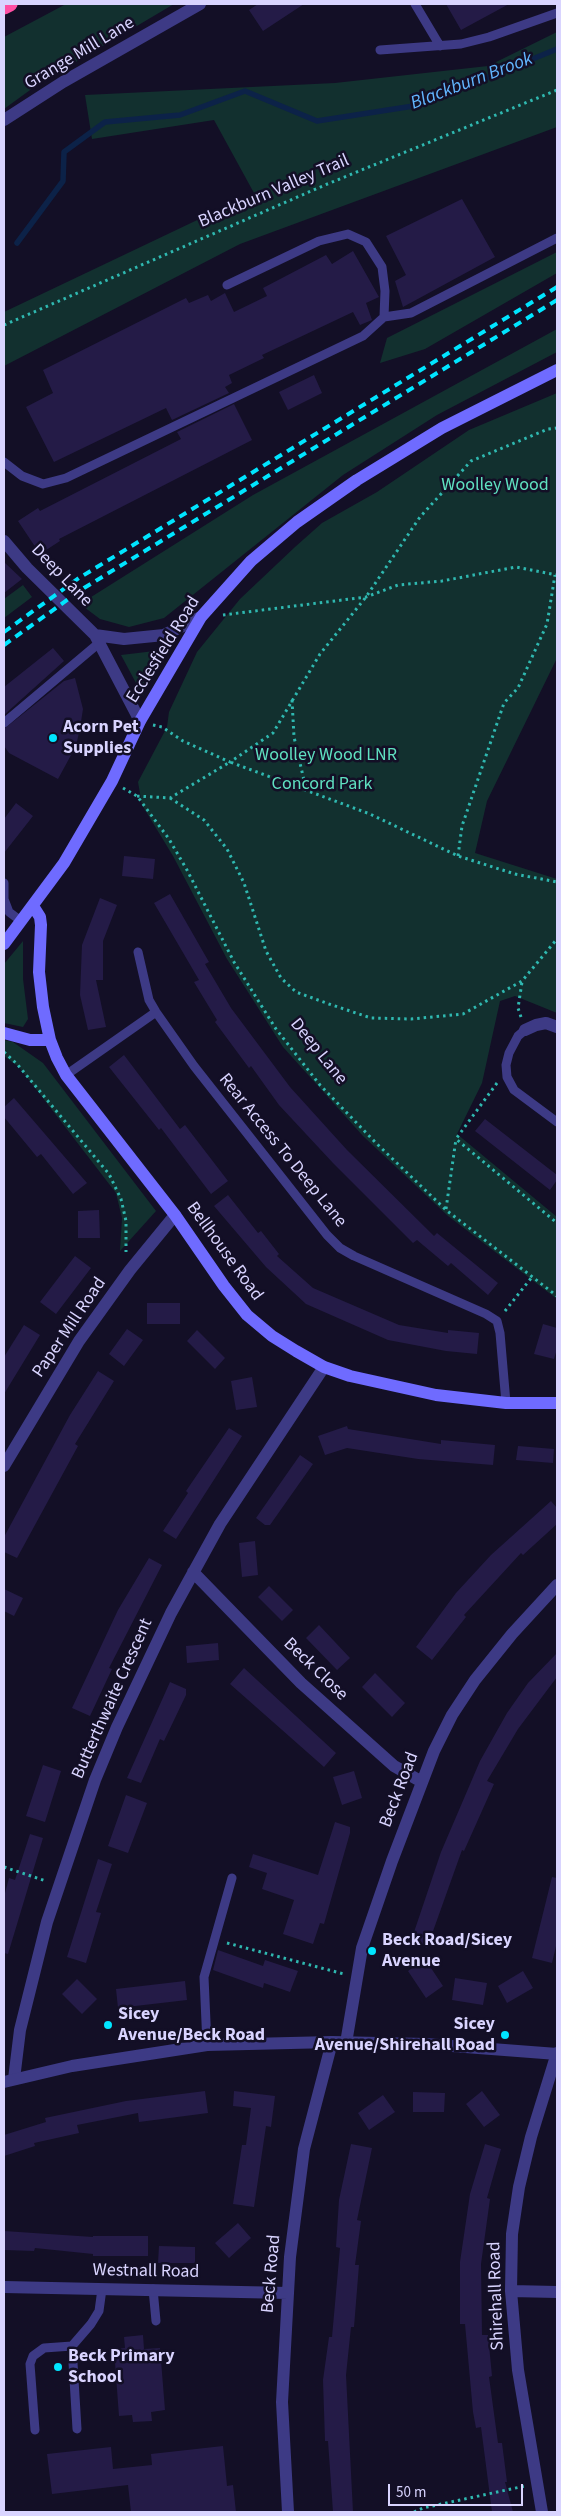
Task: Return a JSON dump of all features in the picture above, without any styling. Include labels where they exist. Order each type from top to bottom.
[{"type":"highway","points":[[4,7],[10,4]]},
{"type":"main road","name":"Ecclesfield Road","points":[[4,944],[64,864],[112,781],[140,721],[201,617],[251,561],[297,522],[357,480],[442,428],[557,370]]},
{"type":"main road","name":"Bellhouse Road","points":[[33,906],[41,925],[39,972],[50,1040],[66,1075],[175,1215],[224,1286],[247,1315],[272,1336],[324,1367],[350,1376],[436,1395],[506,1402],[557,1403]]},
{"type":"main road","points":[[4,1033],[30,1040],[50,1040]]},
{"type":"street","name":"Grange Mill Lane","points":[[4,120],[63,82],[200,4]]},
{"type":"street","name":"Deep Lane","points":[[4,541],[27,568],[97,639],[140,721]]},
{"type":"street","points":[[97,639],[124,639],[164,635],[201,617]]},
{"type":"street","points":[[525,1030],[546,1023],[557,1026]]},
{"type":"street","name":"Paper Mill Road","points":[[4,1466],[78,1341],[130,1270],[175,1215]]},
{"type":"street","name":"Butterthwaite Crescent","points":[[9,2080],[20,2030],[59,1885],[95,1780],[117,1727],[171,1613],[193,1572],[240,1492],[324,1367]]},
{"type":"street","name":"Beck Close","points":[[193,1572],[301,1683],[394,1766],[422,1782]]},
{"type":"street","name":"Beck Road","points":[[346,2042],[362,1948],[373,1914],[422,1782],[452,1715],[475,1680],[512,1634],[557,1585]]},
{"type":"street","points":[[9,2080],[109,2059],[207,2045],[332,2042],[426,2044],[557,2054]]},
{"type":"street","name":"Beck Road","points":[[288,2512],[282,2402],[288,2293],[304,2148],[332,2042]]},
{"type":"street","name":"Shirehall Road","points":[[542,2512],[518,2370],[511,2291],[512,2234],[520,2187],[532,2137],[557,2054]]},
{"type":"street","name":"Westnall Road","points":[[4,2288],[153,2289],[288,2293]]},
{"type":"street","points":[[511,2291],[557,2292]]},
{"type":"lane","points":[[415,4],[440,46]]},
{"type":"lane","points":[[380,50],[461,44],[489,37],[557,13]]},
{"type":"lane","points":[[227,285],[318,241],[348,234],[366,242],[382,267],[385,291],[384,317]]},
{"type":"lane","points":[[4,462],[22,476],[43,484],[66,478],[364,336],[384,317],[411,313],[557,238]]},
{"type":"lane","points":[[4,723],[97,639]]},
{"type":"lane","points":[[4,882],[4,899],[9,912],[21,921]]},
{"type":"lane","name":"Rear Access To Deep Lane","points":[[138,952],[149,1000],[156,1012],[194,1066],[308,1212],[340,1248],[373,1265],[486,1314],[497,1321]]},
{"type":"lane","points":[[66,1075],[156,1012]]},
{"type":"lane","points":[[525,1030],[518,1036],[509,1053],[506,1065],[507,1077],[514,1090],[557,1122]]},
{"type":"lane","points":[[497,1321],[506,1402]]},
{"type":"lane","points":[[207,2045],[204,1977],[232,1878]]},
{"type":"lane","points":[[77,2429],[72,2346],[91,2324],[99,2311],[102,2289]]},
{"type":"lane","points":[[153,2289],[156,2321]]},
{"type":"lane","points":[[35,2430],[30,2364],[34,2356],[44,2348],[72,2346]]},
{"type":"path","name":"Blackburn Valley Trail","points":[[4,325],[325,185],[557,90]]},
{"type":"path","points":[[170,798],[230,762],[272,733],[320,654],[366,597],[420,517],[471,461],[548,428],[557,428]]},
{"type":"path","points":[[201,617],[366,597],[398,585],[442,581],[516,567],[556,575],[547,624],[518,688],[504,703],[462,826],[458,856]]},
{"type":"path","points":[[292,700],[294,737],[306,790]]},
{"type":"path","points":[[140,721],[162,727],[184,741],[230,762],[370,814],[458,856],[515,874],[557,882]]},
{"type":"path","name":"Deep Lane","points":[[112,781],[137,796],[169,840],[187,870],[234,962],[276,1029],[320,1085],[376,1144],[446,1210],[557,1296]]},
{"type":"path","points":[[137,796],[170,798],[204,820],[227,848],[244,883],[266,951],[281,978],[296,992],[371,1018],[411,1018],[463,1014],[522,981],[557,939]]},
{"type":"path","points":[[522,981],[518,1008],[525,1030]]},
{"type":"path","points":[[4,1052],[17,1064],[109,1174],[121,1199],[126,1221],[126,1249],[130,1270]]},
{"type":"path","points":[[446,1210],[456,1140],[495,1084],[507,1077]]},
{"type":"path","points":[[456,1140],[557,1223]]},
{"type":"path","points":[[497,1321],[532,1277]]},
{"type":"path","points":[[4,1867],[59,1885]]},
{"type":"path","points":[[214,1939],[356,1978]]},
{"type":"path","points":[[414,2512],[423,2508],[537,2483]]},
{"type":"green space","points":[[66,4],[174,4],[37,85],[4,109],[4,37]]},
{"type":"green space","points":[[557,32],[557,127],[240,244],[4,366],[4,312],[254,193],[214,120],[92,139],[85,95],[335,83],[488,66]]},
{"type":"green space","points":[[557,252],[557,273],[425,349],[380,363],[387,338]]},
{"type":"green space","points":[[557,329],[557,352],[437,415],[343,475],[164,618],[129,627],[100,619],[80,604],[253,495]]},
{"type":"green space","name":"Concord Park","points":[[557,393],[557,658],[487,801],[475,853],[557,879],[557,1013],[515,996],[500,1001],[482,1083],[457,1134],[557,1217],[557,1299],[448,1216],[363,1136],[283,1047],[227,959],[173,856],[142,805],[138,782],[167,727],[169,712],[197,652],[240,599],[295,547],[322,523],[377,492],[469,430]]},
{"type":"green space","points":[[23,585],[32,597],[4,618],[4,599]]},
{"type":"green space","points":[[163,650],[143,696],[121,655]]},
{"type":"green space","points":[[23,941],[23,979],[28,1019],[23,1027],[4,1023],[4,964]]},
{"type":"green space","points":[[4,1040],[13,1042],[43,1063],[156,1211],[120,1251],[122,1218],[116,1193],[19,1067],[4,1056]]},
{"type":"building","points":[[258,4],[304,4],[263,31],[249,10]]},
{"type":"building","points":[[446,4],[509,4],[461,30]]},
{"type":"building","points":[[462,199],[495,257],[403,307],[395,281],[406,275],[386,236]]},
{"type":"building","points":[[353,251],[379,297],[366,303],[372,320],[360,325],[353,312],[262,355],[264,358],[229,375],[232,383],[225,387],[229,393],[172,420],[166,408],[54,462],[26,407],[53,393],[43,370],[186,298],[189,303],[208,295],[211,301],[225,293],[234,312],[267,296],[263,288],[326,255],[332,264]]},
{"type":"building","points":[[314,375],[322,393],[288,410],[279,392]]},
{"type":"building","points":[[234,404],[252,440],[59,539],[60,541],[40,554],[18,521],[38,508],[40,511],[181,439],[177,432]]},
{"type":"building","points":[[4,562],[22,579],[4,593]]},
{"type":"building","points":[[53,648],[64,661],[4,715],[4,687]]},
{"type":"building","points":[[75,678],[83,709],[80,728],[76,746],[58,779],[9,753],[4,746],[4,729],[64,681]]},
{"type":"building","points":[[16,803],[33,816],[4,853],[4,819]]},
{"type":"building","points":[[124,856],[155,859],[153,879],[122,876]]},
{"type":"building","points":[[170,894],[209,962],[205,964],[231,1008],[290,1087],[347,1150],[434,1236],[437,1233],[498,1283],[488,1295],[451,1263],[448,1266],[417,1240],[413,1243],[333,1163],[279,1105],[251,1066],[249,1068],[215,1022],[217,1020],[194,982],[199,980],[154,903]]},
{"type":"building","points":[[100,898],[117,905],[103,941],[103,980],[96,980],[106,1027],[88,1030],[80,995],[82,945]]},
{"type":"building","points":[[124,1055],[180,1129],[185,1125],[228,1181],[211,1194],[161,1128],[159,1130],[109,1067]]},
{"type":"building","points":[[14,1098],[87,1183],[73,1194],[41,1154],[37,1157],[4,1117],[4,1107]]},
{"type":"building","points":[[485,1119],[557,1175],[557,1180],[550,1190],[475,1131]]},
{"type":"building","points":[[228,1195],[258,1233],[261,1231],[279,1254],[277,1256],[313,1288],[399,1325],[448,1333],[448,1330],[479,1333],[477,1354],[446,1351],[388,1340],[306,1304],[266,1267],[214,1206]]},
{"type":"building","points":[[99,1210],[100,1238],[78,1238],[78,1211]]},
{"type":"building","points":[[75,1256],[91,1268],[56,1314],[40,1302]]},
{"type":"building","points":[[147,1303],[180,1303],[180,1324],[147,1324]]},
{"type":"building","points":[[543,1324],[557,1328],[557,1349],[554,1359],[534,1354]]},
{"type":"building","points":[[24,1325],[40,1335],[4,1394],[4,1357]]},
{"type":"building","points":[[127,1329],[143,1340],[124,1366],[109,1354]]},
{"type":"building","points":[[197,1330],[225,1358],[215,1369],[187,1341]]},
{"type":"building","points":[[98,1371],[114,1381],[75,1444],[78,1446],[17,1558],[4,1552],[4,1537],[70,1415]]},
{"type":"building","points":[[252,1377],[257,1407],[236,1410],[231,1381]]},
{"type":"building","points":[[347,1426],[348,1429],[441,1444],[441,1440],[495,1445],[493,1465],[418,1459],[347,1448],[325,1455],[318,1436]]},
{"type":"building","points":[[229,1428],[242,1436],[176,1539],[163,1531],[188,1493],[186,1491]]},
{"type":"building","points":[[518,1446],[554,1449],[553,1463],[516,1460]]},
{"type":"building","points":[[300,1455],[313,1464],[270,1525],[265,1525],[256,1518]]},
{"type":"building","points":[[551,1501],[557,1508],[557,1524],[523,1555],[521,1553],[464,1615],[466,1617],[432,1660],[416,1647],[456,1593],[491,1555]]},
{"type":"building","points":[[255,1541],[258,1575],[242,1577],[239,1543]]},
{"type":"building","points":[[149,1558],[162,1565],[109,1668],[112,1669],[90,1716],[72,1708],[118,1610]]},
{"type":"building","points":[[269,1586],[293,1610],[282,1621],[258,1597]]},
{"type":"building","points":[[4,1589],[23,1598],[14,1616],[4,1611]]},
{"type":"building","points":[[319,1625],[350,1658],[337,1670],[306,1638]]},
{"type":"building","points":[[218,1643],[219,1660],[187,1663],[186,1646]]},
{"type":"building","points":[[557,1653],[557,1677],[518,1729],[487,1781],[494,1784],[464,1851],[462,1850],[427,1948],[411,1941],[441,1852],[480,1761],[507,1713],[528,1683]]},
{"type":"building","points":[[244,1668],[336,1753],[324,1767],[230,1684]]},
{"type":"building","points":[[375,1673],[405,1703],[392,1717],[362,1687]]},
{"type":"building","points":[[170,1682],[186,1689],[186,1695],[164,1741],[160,1739],[141,1783],[127,1778]]},
{"type":"building","points":[[43,1765],[61,1771],[45,1822],[26,1816]]},
{"type":"building","points":[[354,1771],[362,1798],[342,1805],[333,1777]]},
{"type":"building","points":[[126,1795],[147,1803],[128,1853],[108,1846]]},
{"type":"building","points":[[335,1822],[350,1827],[350,1833],[324,1924],[320,1923],[313,1944],[283,1934],[294,1900],[262,1889],[267,1873],[249,1867],[253,1854],[318,1875]]},
{"type":"building","points":[[30,1834],[43,1838],[8,1954],[4,1953],[4,1897],[9,1878],[15,1880]]},
{"type":"building","points":[[98,1859],[112,1864],[96,1912],[101,1913],[86,1963],[67,1957]]},
{"type":"building","points":[[552,1877],[557,1878],[557,1942],[552,1963],[532,1958]]},
{"type":"building","points":[[218,1950],[263,1966],[265,1960],[298,1971],[290,1992],[264,1983],[263,1988],[213,1970]]},
{"type":"building","points":[[425,1959],[443,1986],[426,1998],[408,1971]]},
{"type":"building","points":[[523,1971],[533,1988],[507,2003],[498,1986]]},
{"type":"building","points":[[455,1978],[487,1983],[483,2005],[452,2000]]},
{"type":"building","points":[[77,1979],[97,1999],[82,2014],[62,1994]]},
{"type":"building","points":[[185,1981],[187,2000],[118,2008],[116,1989]]},
{"type":"building","points":[[205,2091],[208,2113],[139,2122],[138,2113],[77,2125],[79,2133],[34,2143],[35,2146],[4,2156],[4,2135],[46,2122],[45,2118],[126,2101]]},
{"type":"building","points":[[234,2091],[275,2096],[271,2127],[266,2126],[254,2207],[233,2204],[242,2145],[246,2145],[251,2108],[233,2106]]},
{"type":"building","points":[[482,2091],[500,2115],[484,2127],[466,2104]]},
{"type":"building","points":[[413,2092],[445,2093],[444,2112],[413,2112]]},
{"type":"building","points":[[383,2095],[395,2112],[369,2130],[358,2113]]},
{"type":"building","points":[[351,2144],[372,2148],[357,2220],[361,2221],[355,2265],[359,2265],[354,2327],[351,2327],[346,2375],[353,2512],[333,2512],[328,2441],[325,2441],[323,2380],[329,2337],[332,2337],[340,2248],[336,2247],[339,2200]]},
{"type":"building","points":[[485,2144],[501,2149],[487,2198],[490,2199],[481,2264],[482,2335],[488,2335],[492,2376],[489,2377],[498,2443],[502,2443],[507,2482],[505,2482],[513,2512],[492,2512],[481,2427],[476,2428],[473,2412],[465,2324],[460,2324],[460,2262],[470,2194]]},
{"type":"building","points":[[238,2223],[251,2238],[229,2258],[215,2243]]},
{"type":"building","points":[[4,2231],[93,2237],[148,2236],[148,2256],[93,2256],[93,2254],[35,2248],[34,2251],[4,2250]]},
{"type":"building","points":[[159,2246],[195,2247],[195,2263],[158,2263]]},
{"type":"building","points":[[143,2335],[144,2349],[160,2348],[165,2410],[151,2412],[152,2421],[133,2422],[132,2415],[119,2416],[114,2349],[125,2348],[124,2337]]},
{"type":"building","points":[[223,2446],[227,2486],[233,2485],[236,2512],[131,2512],[128,2485],[52,2494],[47,2454],[111,2447],[113,2469],[152,2465],[151,2454]]},
{"type":"waterway","name":"Blackburn Brook","points":[[17,243],[63,181],[64,152],[105,122],[180,115],[245,91],[317,121],[420,105],[557,49]]},
{"type":"railway","points":[[4,632],[79,578],[557,287]]},
{"type":"railway","points":[[4,645],[84,588],[557,300]]},
{"type":"place","name":"Acorn Pet Supplies","points":[[53,738]]},
{"type":"place","name":"Beck Road/Sicey Avenue","points":[[372,1951]]},
{"type":"place","name":"Sicey Avenue/Beck Road","points":[[108,2025]]},
{"type":"place","name":"Sicey Avenue/Shirehall Road","points":[[505,2035]]},
{"type":"place","name":"Beck Primary School","points":[[58,2367]]},
{"type":"park label","name":"Woolley Wood","points":[[495,486]]},
{"type":"park label","name":"Woolley Wood LNR","points":[[326,756]]}]
